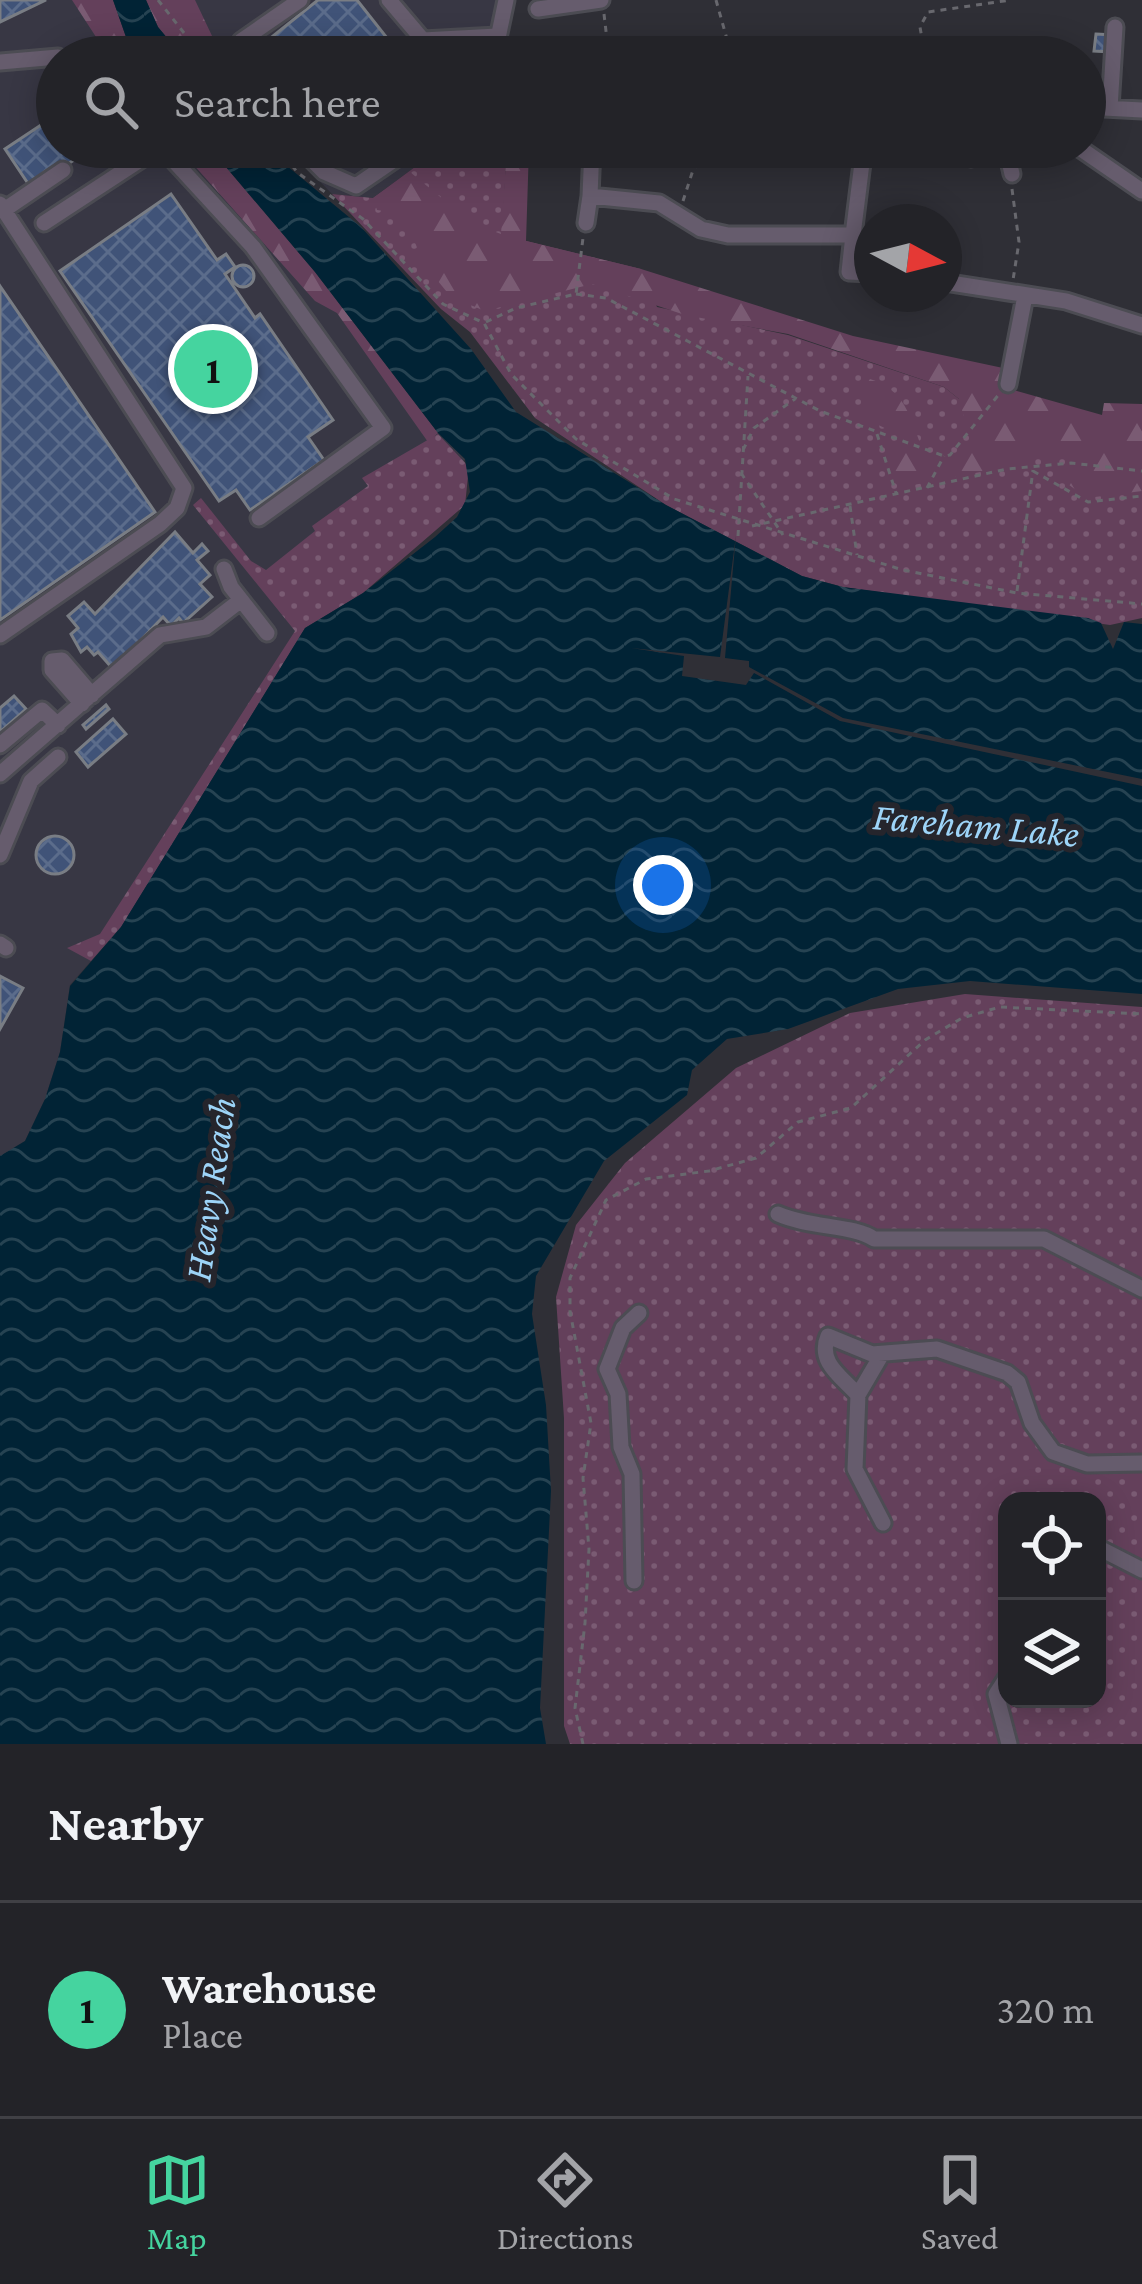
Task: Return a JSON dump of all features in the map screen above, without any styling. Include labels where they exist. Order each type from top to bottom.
[{"type":"street","points":[[247,36],[300,0]]},
{"type":"street","points":[[389,0],[420,36]]},
{"type":"street","points":[[497,36],[506,0]]},
{"type":"street","points":[[538,9],[602,0]]},
{"type":"street","points":[[1110,108],[1115,27]]},
{"type":"street","points":[[0,62],[36,59]]},
{"type":"street","points":[[1106,108],[1142,110]]},
{"type":"street","points":[[1106,166],[1142,191]]},
{"type":"street","points":[[44,223],[129,168]]},
{"type":"street","points":[[180,168],[253,247],[382,428],[260,518]]},
{"type":"street","points":[[322,168],[356,185],[382,168]]},
{"type":"street","points":[[586,224],[591,168]]},
{"type":"street","points":[[854,278],[848,280],[861,168]]},
{"type":"street","points":[[1011,168],[1012,173]]},
{"type":"street","points":[[0,634],[160,524],[184,493],[179,474],[2,207],[63,170]]},
{"type":"street","points":[[590,196],[636,199],[675,212],[701,229],[728,235],[853,236]]},
{"type":"street","points":[[962,285],[1066,301],[1142,325]]},
{"type":"street","points":[[1008,384],[1017,294]]},
{"type":"street","points":[[224,569],[267,632]]},
{"type":"street","points":[[0,774],[160,635],[206,627],[241,600]]},
{"type":"street","points":[[0,745],[42,710],[58,725]]},
{"type":"street","points":[[0,854],[31,781],[58,757]]},
{"type":"street","points":[[778,1214],[808,1228],[868,1226],[874,1238],[1044,1239],[1142,1289]]},
{"type":"street","points":[[634,1581],[637,1506],[621,1447],[618,1394],[607,1370],[622,1328],[639,1312]]},
{"type":"street","points":[[858,1395],[829,1364],[824,1342],[835,1337],[882,1354],[911,1347],[937,1349],[1006,1373],[1018,1382],[1032,1423],[1053,1452],[1087,1464],[1142,1463]]},
{"type":"street","points":[[882,1354],[858,1395],[855,1469],[883,1523]]},
{"type":"street","points":[[1106,1552],[1142,1570]]},
{"type":"street","points":[[1000,1708],[1009,1744]]},
{"type":"path","points":[[158,0],[186,36]]},
{"type":"path","points":[[602,0],[606,36]]},
{"type":"path","points":[[716,0],[726,36]]},
{"type":"path","points":[[922,36],[920,27],[928,12],[1011,0]]},
{"type":"path","points":[[294,168],[363,219],[443,304],[484,323],[511,374],[576,439],[674,499],[858,559],[1017,593],[1142,604]]},
{"type":"path","points":[[675,212],[690,191],[694,168]]},
{"type":"path","points":[[1012,173],[1012,217],[1019,242],[1017,294]]},
{"type":"path","points":[[576,294],[586,224]]},
{"type":"path","points":[[484,323],[516,308],[576,294],[606,298],[796,398],[944,456],[950,455],[1008,384]]},
{"type":"path","points":[[738,536],[748,373]]},
{"type":"path","points":[[742,451],[754,428],[796,398]]},
{"type":"path","points":[[877,432],[897,493]]},
{"type":"path","points":[[926,490],[944,456]]},
{"type":"path","points":[[750,526],[897,493],[1071,463],[1142,471]]},
{"type":"path","points":[[1034,469],[1088,502],[1142,496]]},
{"type":"path","points":[[1017,593],[1034,469]]},
{"type":"path","points":[[741,473],[784,536]]},
{"type":"path","points":[[849,504],[858,559]]},
{"type":"path","points":[[583,1744],[575,1708],[585,1623],[589,1549],[583,1478],[591,1423],[570,1311],[570,1278],[605,1201],[646,1179],[709,1172],[756,1158],[797,1122],[851,1108],[925,1040],[962,1018],[1000,1007],[1142,1014]]},
{"type":"shaded area","points":[[0,0],[92,0],[117,36],[36,36],[36,168],[226,168],[438,433],[465,459],[363,593],[305,628],[121,927],[70,985],[60,1052],[45,1099],[25,1141],[0,1156]]},
{"type":"shaded area","points":[[165,0],[512,0],[506,36],[193,36]]},
{"type":"shaded area","points":[[307,168],[414,168],[373,198],[332,194]]},
{"type":"green space","points":[[72,0],[113,0],[126,36],[95,36]]},
{"type":"green space","points":[[146,0],[195,0],[212,36],[166,36]]},
{"type":"green space","points":[[196,168],[227,168],[315,272],[438,433],[428,442],[337,313],[315,301]]},
{"type":"green space","points":[[414,168],[506,168],[502,235],[641,269],[657,307],[788,335],[944,387],[959,399],[1142,452],[1142,618],[1110,625],[843,587],[802,576],[666,505],[535,418],[470,332],[441,309],[332,194],[373,198]]},
{"type":"green space","points":[[506,168],[528,168],[526,241],[641,269],[853,336],[1003,368],[999,386],[1102,415],[1104,403],[1142,404],[1142,491],[1087,498],[1065,482],[1065,456],[1032,450],[1022,464],[898,488],[889,461],[901,436],[860,416],[862,391],[870,379],[894,392],[926,457],[961,457],[970,440],[959,399],[944,387],[788,334],[685,315],[592,284],[485,311],[451,297],[424,264],[403,214],[377,210],[373,198],[410,172],[472,223],[501,234]]},
{"type":"green space","points":[[438,434],[469,467],[465,505],[363,593],[305,628],[121,927],[91,961],[67,948],[100,934],[295,631],[193,505],[201,498],[251,561],[266,570],[315,531],[312,526],[368,486],[362,478]]},
{"type":"green space","points":[[965,994],[1142,1007],[1142,1744],[570,1744],[564,1726],[564,1418],[556,1297],[576,1225],[625,1163],[736,1068],[850,1013]]},
{"type":"water","points":[[113,0],[146,0],[166,36],[126,36]]},
{"type":"water","points":[[227,168],[290,168],[361,227],[471,349],[516,412],[666,505],[802,576],[843,587],[1088,618],[1101,623],[1113,649],[1124,622],[1142,624],[1142,994],[970,981],[898,989],[788,1029],[727,1039],[692,1070],[687,1095],[604,1161],[536,1276],[532,1314],[546,1405],[551,1491],[540,1708],[546,1744],[0,1744],[0,1156],[25,1141],[45,1099],[60,1052],[70,986],[121,927],[305,628],[363,593],[435,537],[457,517],[470,492],[465,459],[438,433],[315,272]]},
{"type":"pier","points":[[736,535],[725,658],[749,661],[749,667],[843,718],[1142,779],[1142,786],[840,721],[754,673],[746,685],[682,676],[684,656],[631,648],[720,657]]},
{"type":"building","points":[[0,0],[46,0],[0,22]]},
{"type":"building","points":[[318,0],[357,0],[385,36],[273,36]]},
{"type":"building","points":[[1113,35],[1111,52],[1106,52],[1106,36],[1096,36]]},
{"type":"building","points":[[36,128],[36,168],[62,168],[31,188],[5,149]]},
{"type":"building","points":[[171,194],[217,260],[226,254],[235,267],[225,274],[255,318],[260,314],[333,420],[308,437],[324,460],[250,510],[236,490],[219,501],[60,271]]},
{"type":"building","points":[[243,265],[254,276],[243,287],[232,276]]},
{"type":"building","points":[[0,286],[155,512],[0,620]]},
{"type":"building","points":[[175,532],[193,553],[202,544],[208,551],[197,560],[210,575],[200,584],[212,597],[183,623],[179,618],[171,626],[163,617],[113,669],[98,652],[94,655],[87,647],[81,652],[71,634],[78,628],[68,616],[84,602],[95,614]]},
{"type":"building","points":[[14,696],[26,709],[0,732],[0,708]]},
{"type":"building","points":[[106,705],[109,709],[86,729],[83,725]]},
{"type":"building","points":[[113,719],[126,734],[88,767],[76,752]]},
{"type":"building","points":[[55,836],[68,842],[74,855],[68,868],[55,874],[42,868],[36,855],[42,842]]},
{"type":"building","points":[[0,976],[23,988],[0,1029]]},
{"type":"place","name":"Warehouse","points":[[213,369]]},
{"type":"water label","name":"Fareham Lake","points":[[976,824]]},
{"type":"water label","name":"Heavy Reach","points":[[209,1189]]}]
